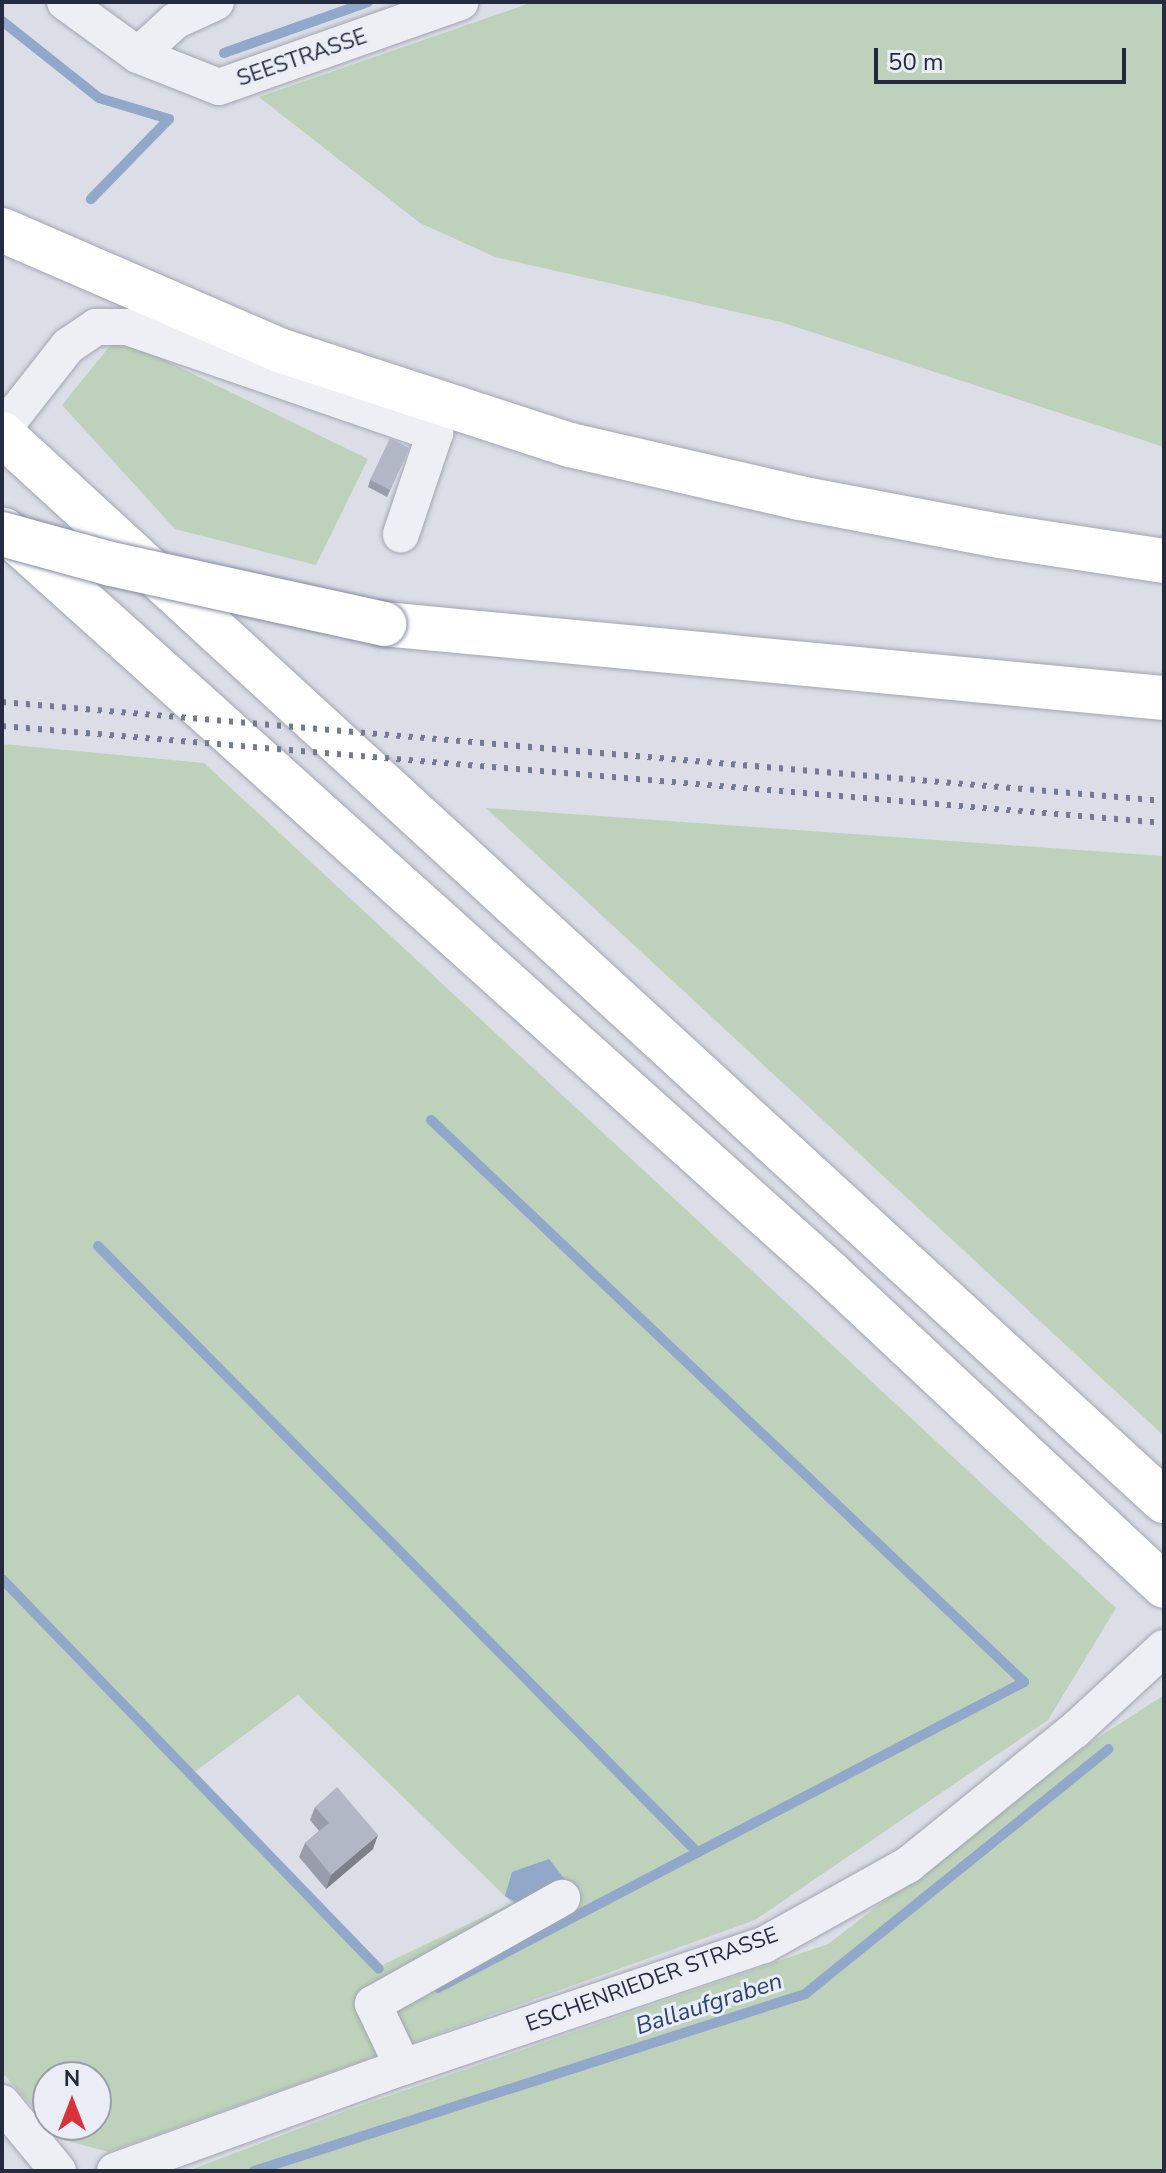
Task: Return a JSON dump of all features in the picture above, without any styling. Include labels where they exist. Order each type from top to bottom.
[{"type":"highway","points":[[2,230],[282,351],[570,445],[800,498],[1000,536],[1164,561]]},
{"type":"highway","points":[[2,432],[1164,1501]]},
{"type":"highway","points":[[2,532],[111,564],[384,624],[1164,698]]},
{"type":"highway","points":[[2,532],[830,1273],[1164,1586]]},
{"type":"street","name":"SEESTRASSE","points":[[65,2],[138,55],[219,87],[461,2]]},
{"type":"street","points":[[138,55],[175,21],[216,2]]},
{"type":"street","points":[[2,432],[68,346],[96,327],[127,327],[435,433],[401,534]]},
{"type":"street","name":"ESCHENRIEDER STRASSE","points":[[115,2171],[403,2067],[764,1945],[908,1865],[1075,1730],[1164,1648]]},
{"type":"street","points":[[403,2067],[373,2004],[562,1898]]},
{"type":"street","points":[[2,2103],[58,2171]]},
{"type":"green space","points":[[533,2],[1164,2],[1164,447],[781,322],[495,257],[420,223],[259,97]]},
{"type":"green space","points":[[117,337],[368,459],[316,565],[175,529],[62,405]]},
{"type":"green space","points":[[2,744],[204,763],[1116,1608],[1048,1720],[755,1920],[109,2152],[68,2141],[112,2141],[112,2061],[32,2061],[32,2107],[2,2072]],"holes":[[[298,1695],[512,1903],[374,1969],[193,1773]]]},
{"type":"green space","points":[[486,808],[1164,856],[1164,1436]]},
{"type":"green space","points":[[1164,1695],[1164,2171],[188,2171],[348,2110],[828,1944],[1090,1743]]},
{"type":"water","points":[[549,1859],[566,1881],[518,1904],[505,1896],[512,1872]]},
{"type":"building","points":[[390,438],[409,448],[390,490],[370,480]]},
{"type":"building","points":[[337,1787],[378,1835],[331,1875],[305,1843],[329,1823],[315,1807]]},
{"type":"waterway","points":[[224,53],[368,2]]},
{"type":"waterway","points":[[2,21],[99,98],[169,119],[91,199]]},
{"type":"waterway","points":[[431,1120],[1024,1682],[438,1988]]},
{"type":"waterway","points":[[98,1246],[698,1853]]},
{"type":"waterway","points":[[2,1579],[379,1969]]},
{"type":"waterway","name":"Ballaufgraben","points":[[254,2171],[805,1994],[1109,1749]]},
{"type":"railway","points":[[2,702],[1164,801]]},
{"type":"railway","points":[[2,726],[1164,823]]}]
